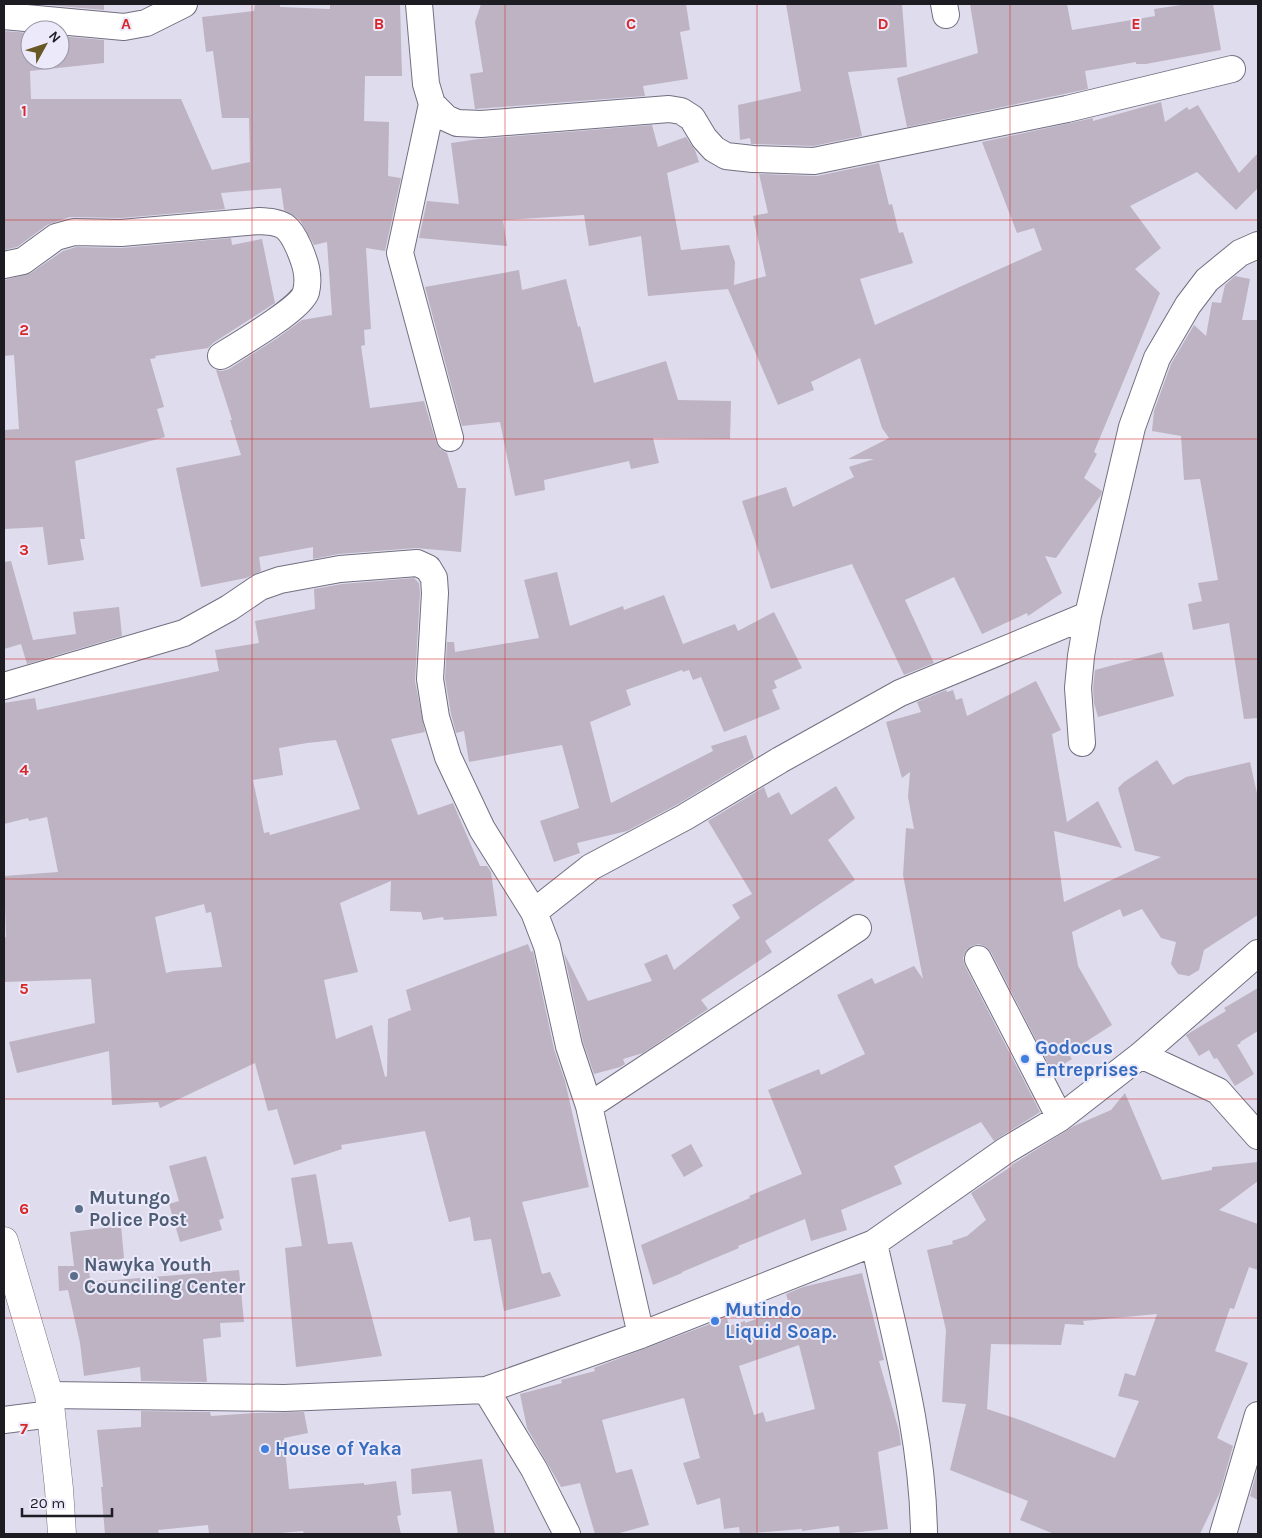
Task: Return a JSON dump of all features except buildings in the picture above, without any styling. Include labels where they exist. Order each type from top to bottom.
[{"type":"main road","points":[[4,1241],[50,1404],[62,1534]]},
{"type":"street","points":[[4,16],[124,27],[146,23],[184,4]]},
{"type":"street","points":[[419,4],[426,84],[432,104],[446,118],[457,123],[481,124],[669,109],[681,110],[692,118],[704,138],[714,149],[726,156],[753,159],[814,161],[1067,109],[1232,69]]},
{"type":"street","points":[[432,104],[400,253],[450,438]]},
{"type":"street","points":[[4,265],[23,262],[56,237],[74,232],[121,233],[259,220],[277,222],[287,228],[294,237],[307,267],[306,294],[294,308],[221,356]]},
{"type":"street","points":[[1082,743],[1078,688],[1081,656],[1088,615],[1132,428],[1157,358],[1188,305],[1207,280],[1240,253],[1258,245]]},
{"type":"street","points":[[4,686],[184,634],[229,608],[260,587],[280,580],[340,569],[417,563],[428,568],[434,578],[435,593],[430,679],[436,717],[448,757],[482,829],[534,912],[547,946],[569,1046],[589,1106],[641,1335]]},
{"type":"street","points":[[534,912],[591,867],[685,817],[780,760],[900,693],[1088,615]]},
{"type":"street","points":[[589,1106],[858,928]]},
{"type":"street","points":[[4,1420],[50,1404],[284,1398],[486,1390],[641,1335],[874,1243],[1005,1151],[1060,1118],[1142,1055],[1258,953]]},
{"type":"street","points":[[978,959],[1060,1118]]},
{"type":"street","points":[[1142,1055],[1218,1091],[1258,1136]]},
{"type":"street","points":[[874,1243],[911,1409],[924,1497],[924,1534]]},
{"type":"street","points":[[486,1390],[534,1469],[568,1534]]},
{"type":"street","points":[[1223,1534],[1258,1416]]},
{"type":"place","name":"Godocus Entreprises","points":[[1025,1059]]},
{"type":"place","name":"Mutungo Police Post","points":[[79,1209]]},
{"type":"place","name":"Nawyka Youth Counciling Center","points":[[74,1276]]},
{"type":"place","name":"Mutindo Liquid Soap.","points":[[715,1321]]},
{"type":"place","name":"House of Yaka","points":[[265,1449]]}]
